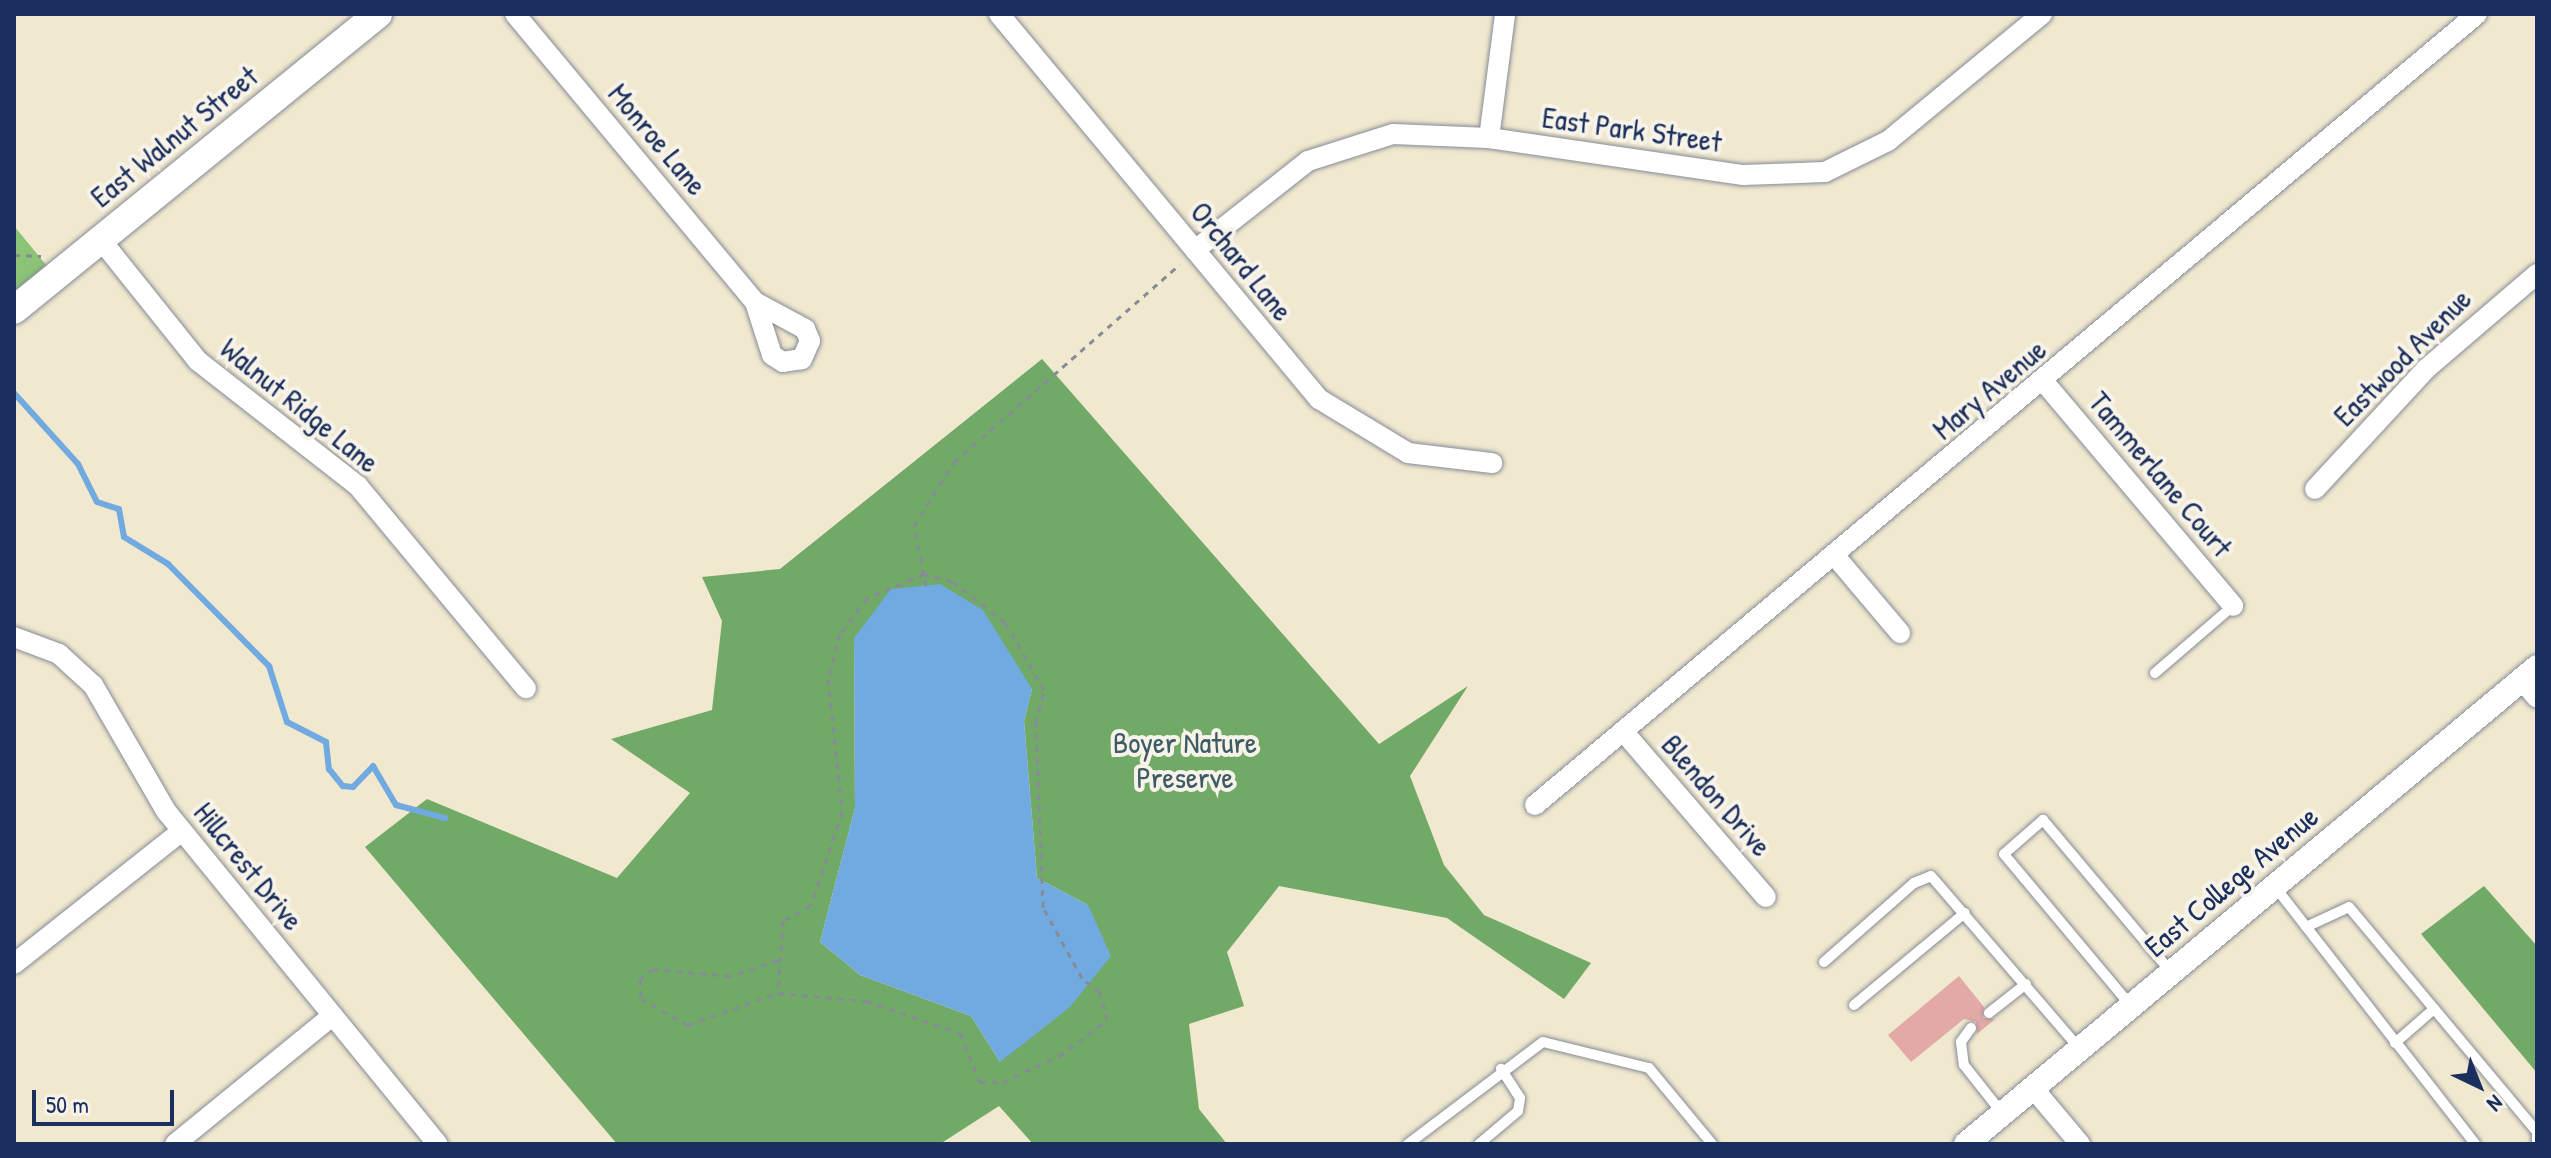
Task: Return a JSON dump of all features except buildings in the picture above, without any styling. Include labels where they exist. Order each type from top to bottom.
[{"type":"main road","name":"East Walnut Street","points":[[14,310],[378,14]]},
{"type":"street","name":"Monroe Lane","points":[[515,14],[755,302]]},
{"type":"street","name":"Orchard Lane","points":[[999,14],[1319,399],[1361,430],[1408,453],[1492,463]]},
{"type":"street","points":[[1489,138],[1505,14]]},
{"type":"street","name":"East Park Street","points":[[1195,250],[1286,176],[1338,149],[1393,134],[1489,138],[1743,175],[1825,172],[1888,141],[2042,14]]},
{"type":"street","name":"Mary Avenue","points":[[1535,805],[2044,382],[2477,14]]},
{"type":"street","name":"Walnut Ridge Lane","points":[[101,240],[198,361],[358,486],[526,688]]},
{"type":"street","name":"Eastwood Avenue","points":[[2315,489],[2426,369],[2537,274]]},
{"type":"street","name":"Tammerlane Court","points":[[2044,382],[2233,606]]},
{"type":"street","points":[[1835,556],[1900,633]]},
{"type":"street","name":"Hillcrest Drive","points":[[14,637],[59,654],[93,685],[182,831],[438,1144]]},
{"type":"street","name":"East College Avenue","points":[[1966,1144],[2274,886],[2532,681]]},
{"type":"street","name":"Blendon Drive","points":[[1623,731],[1766,897]]},
{"type":"street","points":[[14,964],[182,831]]},
{"type":"street","points":[[175,1144],[332,1016]]},
{"type":"street","points":[[2033,1088],[2080,1144]]},
{"type":"lane","points":[[2155,673],[2233,606]]},
{"type":"lane","points":[[2131,1006],[2004,854],[2043,820],[2171,972]]},
{"type":"lane","points":[[1824,962],[1914,883],[1931,876],[2080,1049]]},
{"type":"lane","points":[[2274,886],[2475,1144]]},
{"type":"lane","points":[[2306,927],[2349,907],[2537,1132],[2537,1144]]},
{"type":"lane","points":[[1854,1005],[1965,913]]},
{"type":"lane","points":[[1989,1013],[2026,984]]},
{"type":"lane","points":[[2395,1043],[2434,1009]]},
{"type":"lane","points":[[1971,1028],[1961,1042],[1964,1065],[2002,1113]]},
{"type":"lane","points":[[1408,1144],[1501,1069],[1543,1042],[1615,1055],[1656,1075],[1712,1144]]},
{"type":"lane","points":[[1479,1144],[1518,1111],[1520,1098],[1501,1069]]},
{"type":"path","points":[[926,586],[914,526],[954,462],[1195,250]]},
{"type":"path","points":[[14,256],[46,253]]},
{"type":"path","points":[[778,960],[730,976],[653,969],[640,979],[641,999],[688,1025],[778,993],[866,1001],[960,1033],[980,1082],[1003,1082],[1059,1056],[1107,1020],[1104,1004],[1043,907],[1036,723],[1044,690],[1005,622],[952,581],[924,574],[867,598],[840,634],[828,679],[842,812],[811,905],[783,921],[778,993]]},
{"type":"green space","points":[[14,226],[47,266],[14,292]]},
{"type":"green space","name":"Boyer Nature Preserve","points":[[1042,359],[1379,744],[1468,686],[1410,776],[1444,865],[1484,915],[1591,963],[1564,999],[1447,918],[1279,886],[1227,952],[1244,1006],[1189,1024],[1199,1109],[1227,1144],[1033,1144],[999,1106],[940,1144],[617,1144],[365,847],[427,799],[617,878],[690,793],[611,739],[712,710],[722,621],[702,577],[780,569]],"holes":[[[854,638],[1032,689],[1024,721],[1037,878],[1088,905],[1000,1062],[971,1016],[860,975],[820,942],[855,808]]]},
{"type":"green space","points":[[2484,886],[2537,946],[2537,1073],[2421,934]]},
{"type":"water","points":[[940,584],[983,610],[1032,689],[1024,721],[1037,878],[1088,905],[1111,956],[1070,1007],[1000,1062],[971,1016],[860,975],[820,942],[855,808],[854,638],[891,589]]},
{"type":"waterway","points":[[14,393],[78,464],[97,502],[119,509],[124,537],[168,564],[269,666],[287,722],[326,742],[329,769],[343,786],[353,787],[373,766],[396,805],[445,818]]}]
